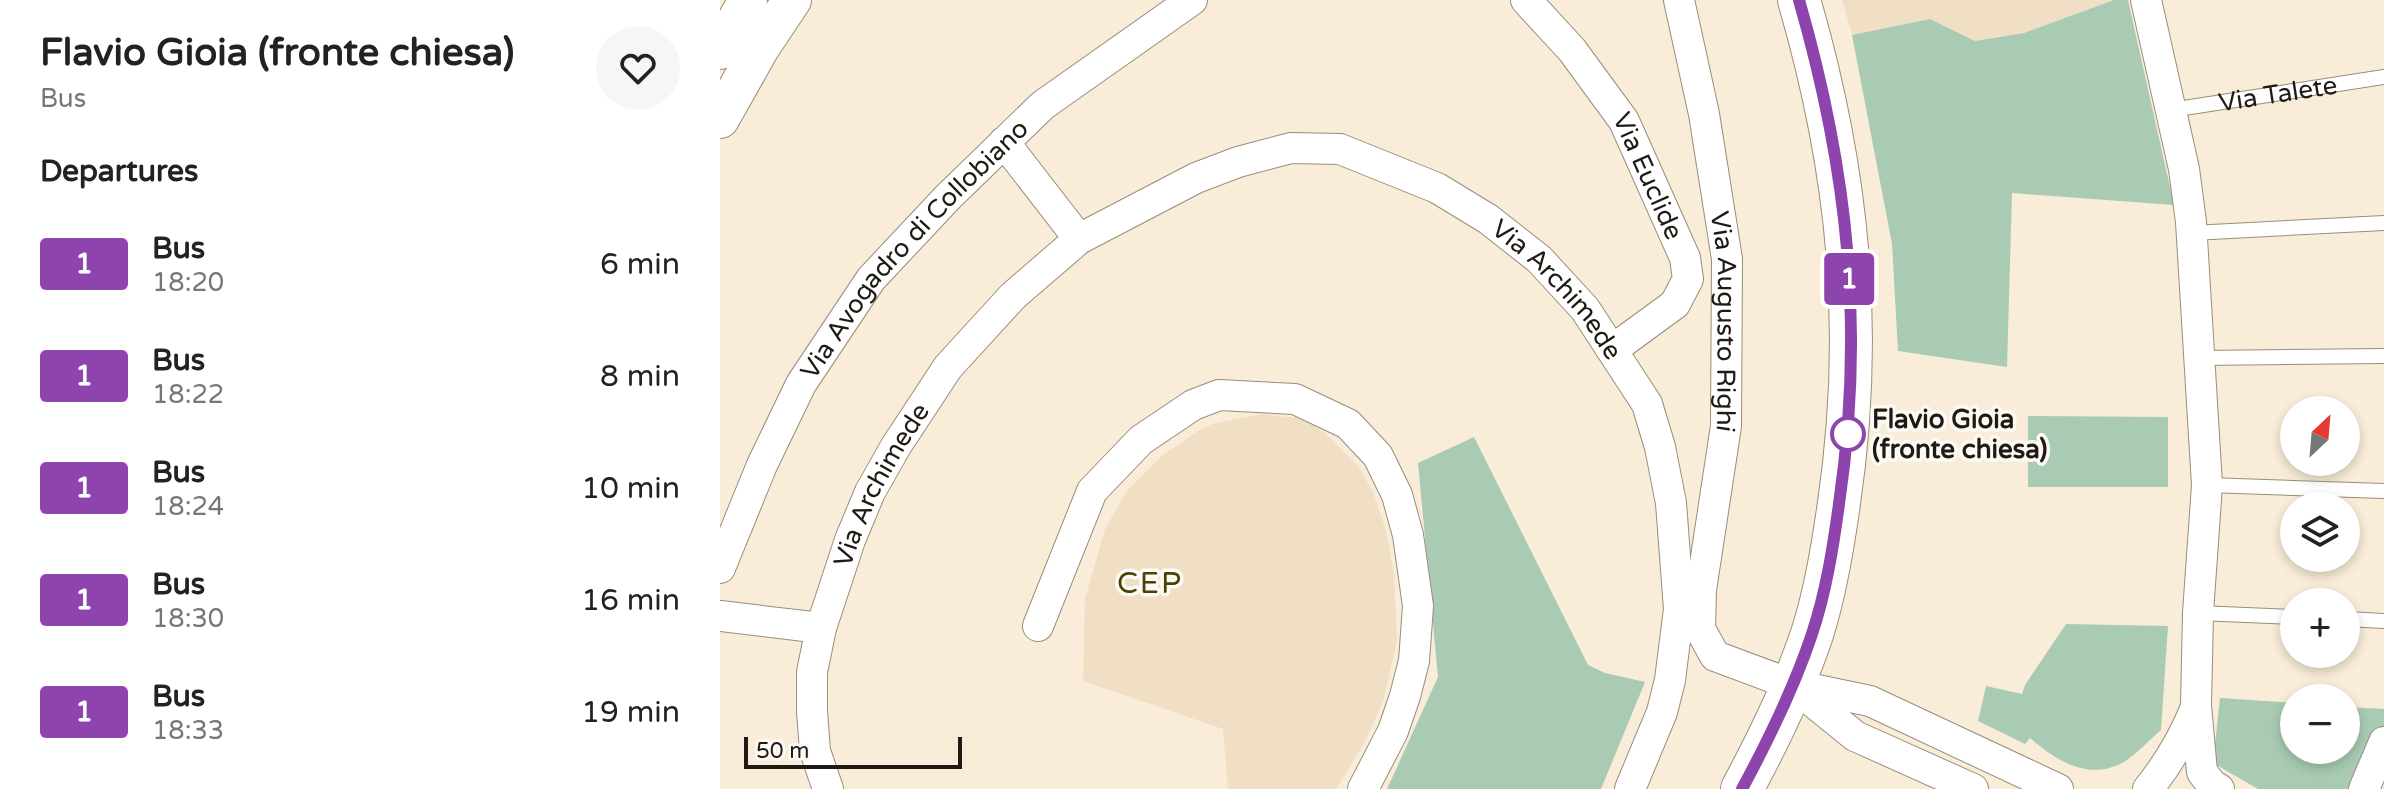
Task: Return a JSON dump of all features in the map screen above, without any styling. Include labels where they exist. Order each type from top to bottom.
[{"type":"main road","points":[[1742,789],[1773,732],[1813,632],[1827,580],[1847,448],[1853,359],[1845,211],[1832,128],[1799,0]]},
{"type":"street","points":[[720,50],[748,0]]},
{"type":"street","points":[[720,119],[760,48],[792,0]]},
{"type":"street","name":"Via Avogadro di Collobiano","points":[[720,568],[762,465],[801,384],[871,279],[1043,105],[1192,0]]},
{"type":"street","name":"Via Euclide","points":[[1526,0],[1572,50],[1624,121],[1685,258],[1688,279],[1675,304],[1612,350]]},
{"type":"street","name":"Via Augusto Righi","points":[[1679,0],[1704,114],[1727,259],[1726,426],[1701,590],[1700,629],[1715,656],[1793,685]]},
{"type":"street","points":[[2146,0],[2184,169],[2192,233],[2207,485],[2198,613],[2196,705],[2202,772],[2219,789]]},
{"type":"street","points":[[1004,142],[1079,239]]},
{"type":"street","name":"Via Archimede","points":[[828,789],[815,751],[812,711],[812,672],[821,628],[850,540],[870,492],[948,367],[1013,296],[1079,239],[1184,183],[1238,162],[1291,148],[1340,149],[1437,188],[1488,219],[1539,259],[1585,309],[1647,404],[1660,447],[1671,503],[1679,609],[1667,691],[1630,789]]},
{"type":"street","points":[[1038,626],[1092,491],[1141,440],[1193,405],[1219,395],[1295,399],[1348,424],[1378,456],[1397,495],[1405,520],[1418,606],[1414,661],[1393,731],[1363,789]]},
{"type":"street","points":[[720,616],[821,628]]},
{"type":"street","points":[[1793,685],[1870,701],[2009,780],[2058,789]]},
{"type":"street","points":[[1793,685],[1855,736],[1973,789]]},
{"type":"street","points":[[2148,789],[2170,761],[2187,731],[2196,705]]},
{"type":"street","points":[[2364,789],[2384,742]]},
{"type":"lane","name":"Via Talete","points":[[2171,110],[2384,77]]},
{"type":"lane","points":[[2192,233],[2384,223]]},
{"type":"lane","points":[[2200,358],[2384,356]]},
{"type":"lane","points":[[2207,485],[2384,491]]},
{"type":"lane","points":[[2198,613],[2280,616]]},
{"type":"lane","points":[[2360,620],[2384,621]]},
{"type":"shaded area","points":[[1842,0],[2114,0],[2024,33],[1975,41],[1930,19],[1852,35]]},
{"type":"shaded area","points":[[1262,414],[1297,418],[1324,432],[1358,466],[1373,492],[1385,527],[1394,573],[1397,640],[1384,699],[1365,742],[1336,789],[1228,789],[1223,729],[1083,681],[1085,599],[1105,529],[1126,492],[1163,455],[1198,431],[1212,424]]},
{"type":"green space","points":[[2114,0],[2128,0],[2174,205],[2012,193],[2007,367],[1898,351],[1892,244],[1852,35],[1930,19],[1975,41],[2024,33]]},
{"type":"green space","points":[[2028,416],[2168,417],[2168,487],[2028,487]]},
{"type":"green space","points":[[1474,437],[1588,665],[1605,673],[1645,682],[1601,789],[1387,789],[1438,677],[1418,463]]},
{"type":"green space","points":[[2066,624],[2168,626],[2161,730],[2127,760],[2109,768],[2097,770],[2073,766],[2050,754],[2030,738],[2025,744],[1978,721],[1986,686],[2022,694]]},
{"type":"green space","points":[[2220,698],[2280,702],[2280,764],[2360,764],[2360,708],[2384,709],[2384,769],[2351,789],[2258,789],[2213,763]]},
{"type":"bus line","name":"1","points":[[1742,789],[1773,732],[1813,632],[1827,580],[1847,448],[1853,359],[1845,211],[1832,128],[1799,0]]},
{"type":"place","name":"Flavio Gioia (fronte chiesa)","points":[[1848,434]]},
{"type":"district","name":"CEP","points":[[1150,583]]}]
